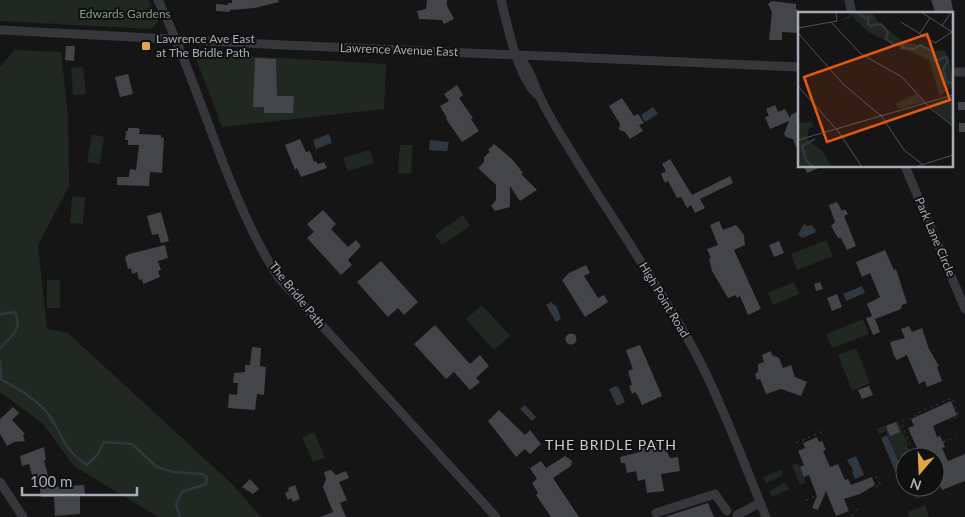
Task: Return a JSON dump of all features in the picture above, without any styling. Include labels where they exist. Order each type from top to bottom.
[{"type":"street","name":"The Bridle Path","points":[[158,0],[176,39],[254,234],[278,277],[496,517]]},
{"type":"street","name":"High Point Road","points":[[501,0],[517,54],[528,67],[539,96],[694,350],[766,517]]},
{"type":"street","name":"Lawrence Avenue East","points":[[0,30],[798,67]]},
{"type":"street","points":[[952,72],[965,72]]},
{"type":"street","name":"Park Lane Circle","points":[[906,168],[965,309]]},
{"type":"street","points":[[0,482],[24,517]]},
{"type":"street","points":[[656,514],[714,494],[726,514],[733,510],[737,516],[760,503]]},
{"type":"path","points":[[908,447],[910,444],[901,422],[952,398],[959,416],[949,420]]},
{"type":"path","points":[[796,443],[826,430]]},
{"type":"path","points":[[943,442],[956,437]]},
{"type":"path","points":[[876,476],[880,485],[876,487]]},
{"type":"path","points":[[806,500],[829,490]]},
{"type":"path","points":[[824,492],[826,498]]},
{"type":"path","points":[[852,516],[858,508]]},
{"type":"green space","name":"Edwards Gardens","points":[[0,0],[148,0],[159,20],[154,27],[149,29],[0,21]]},
{"type":"green space","points":[[14,50],[61,52],[68,115],[69,186],[38,245],[47,329],[68,333],[231,483],[261,517],[158,517],[74,466],[42,423],[0,392],[0,67]]},
{"type":"green space","points":[[194,53],[386,64],[384,109],[222,127]]},
{"type":"green space","points":[[83,67],[86,94],[73,95],[71,68]]},
{"type":"green space","points":[[92,134],[104,137],[100,164],[87,162]]},
{"type":"green space","points":[[400,145],[413,145],[411,174],[398,173]]},
{"type":"green space","points":[[370,150],[374,163],[348,171],[343,158]]},
{"type":"green space","points":[[72,196],[85,197],[83,224],[70,223]]},
{"type":"green space","points":[[463,215],[470,226],[442,245],[435,235]]},
{"type":"green space","points":[[826,240],[833,256],[797,270],[791,254]]},
{"type":"green space","points":[[47,280],[60,280],[60,308],[47,308]]},
{"type":"green space","points":[[794,282],[799,294],[773,305],[768,293]]},
{"type":"green space","points":[[482,305],[510,336],[494,350],[466,319]]},
{"type":"green space","points":[[863,319],[869,334],[832,348],[826,334]]},
{"type":"green space","points":[[856,348],[870,383],[852,391],[838,355]]},
{"type":"green space","points":[[898,421],[907,447],[895,447],[895,453],[886,431],[879,434],[877,429]]},
{"type":"green space","points":[[314,432],[325,458],[313,462],[302,437]]},
{"type":"green space","points":[[796,463],[802,469],[804,477],[805,483],[800,485],[792,465]]},
{"type":"green space","points":[[782,469],[782,476],[766,483],[763,477]]},
{"type":"green space","points":[[785,483],[790,489],[772,497],[769,491]]},
{"type":"green space","points":[[925,505],[929,517],[910,517],[908,512]]},
{"type":"shaded area","points":[[653,107],[658,114],[645,122],[641,115]]},
{"type":"shaded area","points":[[329,134],[332,143],[316,149],[313,140]]},
{"type":"shaded area","points":[[430,140],[449,142],[447,151],[429,150]]},
{"type":"shaded area","points":[[804,224],[807,226],[811,225],[816,230],[815,233],[802,238],[798,234]]},
{"type":"shaded area","points":[[862,286],[865,293],[846,301],[843,294]]},
{"type":"shaded area","points":[[551,302],[557,307],[561,319],[556,322],[546,305]]},
{"type":"shaded area","points":[[616,386],[619,388],[625,402],[617,406],[609,389]]},
{"type":"shaded area","points":[[525,405],[536,417],[532,421],[520,409]]},
{"type":"shaded area","points":[[887,435],[895,453],[895,471],[881,438]]},
{"type":"shaded area","points":[[856,456],[864,475],[855,479],[853,470],[847,460]]},
{"type":"building","points":[[232,0],[278,0],[279,2],[255,8],[230,10],[230,12],[216,11],[216,4],[228,5],[228,3],[232,3]]},
{"type":"building","points":[[427,0],[447,0],[447,6],[454,19],[444,24],[442,20],[419,19],[417,11],[426,9]]},
{"type":"building","points":[[931,0],[951,0],[954,14],[952,12],[935,12]]},
{"type":"building","points":[[771,1],[796,4],[796,9],[798,9],[798,33],[782,32],[782,40],[769,40],[772,12],[768,4]]},
{"type":"building","points":[[66,46],[75,46],[74,61],[65,60]]},
{"type":"building","points":[[255,58],[276,59],[277,96],[294,96],[293,113],[264,113],[264,107],[253,107]]},
{"type":"building","points":[[128,74],[133,94],[120,97],[115,77]]},
{"type":"building","points":[[457,85],[463,95],[459,98],[473,118],[471,119],[479,131],[462,142],[446,119],[440,106],[449,101],[444,94]]},
{"type":"building","points":[[622,98],[634,116],[638,114],[644,123],[639,125],[643,131],[630,139],[625,132],[619,130],[620,124],[609,106]]},
{"type":"building","points":[[958,102],[965,102],[965,110],[958,110]]},
{"type":"building","points":[[775,105],[778,112],[785,109],[790,118],[791,115],[798,112],[798,152],[793,139],[786,137],[784,134],[789,121],[770,129],[765,117],[769,116],[766,109]]},
{"type":"building","points":[[959,123],[965,123],[965,132],[959,132]]},
{"type":"building","points":[[128,128],[140,129],[139,134],[161,135],[164,138],[162,173],[150,172],[149,186],[117,185],[117,177],[129,177],[130,169],[136,170],[139,145],[128,145],[128,140],[125,140]]},
{"type":"building","points":[[300,139],[306,152],[310,151],[314,162],[316,161],[318,164],[324,162],[327,168],[301,177],[297,168],[295,170],[285,145]]},
{"type":"building","points":[[494,144],[512,159],[523,173],[521,174],[537,190],[520,201],[510,186],[510,207],[495,211],[491,206],[496,200],[496,185],[478,168],[484,162],[484,157],[490,152],[488,150]]},
{"type":"building","points":[[670,159],[692,195],[730,176],[733,183],[700,199],[705,208],[695,213],[691,205],[687,208],[681,197],[677,198],[668,181],[665,183],[661,174],[666,171],[662,164]]},
{"type":"building","points":[[805,168],[818,168],[807,173]]},
{"type":"building","points":[[837,202],[842,211],[845,209],[848,214],[844,216],[856,246],[847,250],[841,238],[838,238],[831,226],[835,222],[829,205]]},
{"type":"building","points":[[323,210],[336,224],[331,229],[348,247],[356,240],[361,246],[348,260],[352,265],[341,275],[307,238],[314,232],[307,224]]},
{"type":"building","points":[[161,212],[169,241],[161,243],[158,234],[152,235],[147,216]]},
{"type":"building","points":[[719,221],[723,230],[736,225],[744,235],[745,245],[734,250],[761,309],[748,315],[740,296],[737,298],[736,295],[728,298],[712,271],[709,259],[711,258],[707,249],[718,245],[710,225]]},
{"type":"building","points":[[779,241],[784,253],[774,257],[769,245]]},
{"type":"building","points":[[165,245],[168,258],[158,261],[161,270],[158,271],[160,277],[143,284],[142,279],[139,280],[137,272],[132,274],[131,268],[128,269],[125,257],[129,254]]},
{"type":"building","points":[[885,250],[894,270],[896,269],[907,303],[902,305],[901,309],[875,319],[880,332],[873,335],[866,318],[872,316],[867,304],[880,297],[870,273],[862,277],[856,262]]},
{"type":"building","points":[[381,261],[418,302],[404,315],[398,308],[388,317],[357,282]]},
{"type":"building","points":[[586,265],[590,273],[584,276],[598,298],[604,295],[608,302],[585,317],[562,280],[569,273]]},
{"type":"building","points":[[820,282],[823,289],[816,291],[814,284]]},
{"type":"building","points":[[837,294],[842,307],[832,311],[827,298]]},
{"type":"building","points":[[435,325],[470,364],[480,355],[489,366],[476,378],[480,382],[470,390],[454,372],[446,379],[414,344]]},
{"type":"building","points":[[909,326],[912,332],[922,328],[929,349],[939,366],[937,367],[942,381],[927,387],[925,381],[919,384],[907,355],[897,360],[894,356],[890,342],[905,338],[901,329]]},
{"type":"building","points":[[571,333],[577,339],[571,345],[565,339]]},
{"type":"building","points":[[640,345],[662,396],[642,405],[635,392],[632,394],[629,386],[632,385],[628,371],[633,369],[626,350]]},
{"type":"building","points":[[252,347],[261,348],[260,366],[266,367],[264,395],[257,394],[255,410],[228,408],[229,394],[237,395],[238,383],[233,383],[234,373],[245,372],[245,365],[250,365]]},
{"type":"building","points":[[771,351],[772,355],[779,358],[783,368],[791,365],[795,377],[807,382],[801,396],[781,389],[766,394],[760,379],[757,380],[755,374],[758,372],[758,364],[764,362],[762,355]]},
{"type":"building","points":[[869,386],[873,395],[862,399],[858,390]]},
{"type":"building","points":[[951,401],[957,415],[933,426],[937,437],[940,436],[945,447],[917,447],[908,428],[914,426],[911,419]]},
{"type":"building","points":[[13,407],[19,413],[12,420],[25,434],[23,435],[25,441],[14,442],[7,446],[0,434],[0,419]]},
{"type":"building","points":[[499,410],[525,435],[530,430],[541,444],[530,454],[525,449],[516,457],[488,421]]},
{"type":"building","points":[[896,422],[900,432],[890,436],[886,426]]},
{"type":"building","points":[[817,437],[819,442],[822,441],[826,450],[823,451],[830,467],[838,464],[845,480],[848,479],[851,485],[872,477],[875,485],[860,494],[844,499],[849,511],[836,516],[826,491],[818,510],[812,508],[817,496],[809,475],[804,477],[800,467],[804,465],[798,451],[805,448],[803,443]]},
{"type":"building","points":[[656,441],[657,448],[666,450],[670,458],[678,457],[680,471],[661,474],[664,491],[647,493],[645,479],[638,481],[636,471],[627,473],[625,463],[621,463],[620,457],[640,452],[639,443]]},
{"type":"building","points":[[44,447],[46,460],[44,461],[51,487],[84,485],[85,496],[80,496],[80,514],[55,516],[54,497],[41,497],[39,483],[35,485],[29,464],[22,466],[20,456]]},
{"type":"building","points":[[945,454],[948,461],[965,454],[965,481],[945,489]]},
{"type":"building","points":[[565,456],[572,461],[571,466],[553,478],[579,517],[551,517],[536,495],[538,493],[532,483],[537,479],[530,468],[541,461],[546,468]]},
{"type":"building","points":[[331,470],[336,475],[346,471],[349,478],[339,482],[347,500],[340,503],[346,517],[320,517],[333,512],[323,487],[326,479],[324,472]]},
{"type":"building","points":[[250,479],[259,489],[253,494],[242,487]]},
{"type":"building","points":[[295,485],[300,499],[293,502],[291,498],[288,500],[285,493],[289,491],[288,488]]},
{"type":"building","points":[[708,503],[714,517],[664,517]]},
{"type":"waterway","points":[[0,314],[15,312],[18,323],[15,332],[0,348]]},
{"type":"waterway","points":[[0,361],[1,379],[40,405],[51,417],[71,452],[87,465],[98,454],[104,442],[132,444],[157,467],[173,472],[203,474],[207,478],[206,484],[182,492],[176,504],[180,517]]},
{"type":"place","name":"Lawrence Ave East at The Bridle Path","points":[[146,46]]},
{"type":"district","name":"THE BRIDLE PATH","points":[[611,445]]}]
